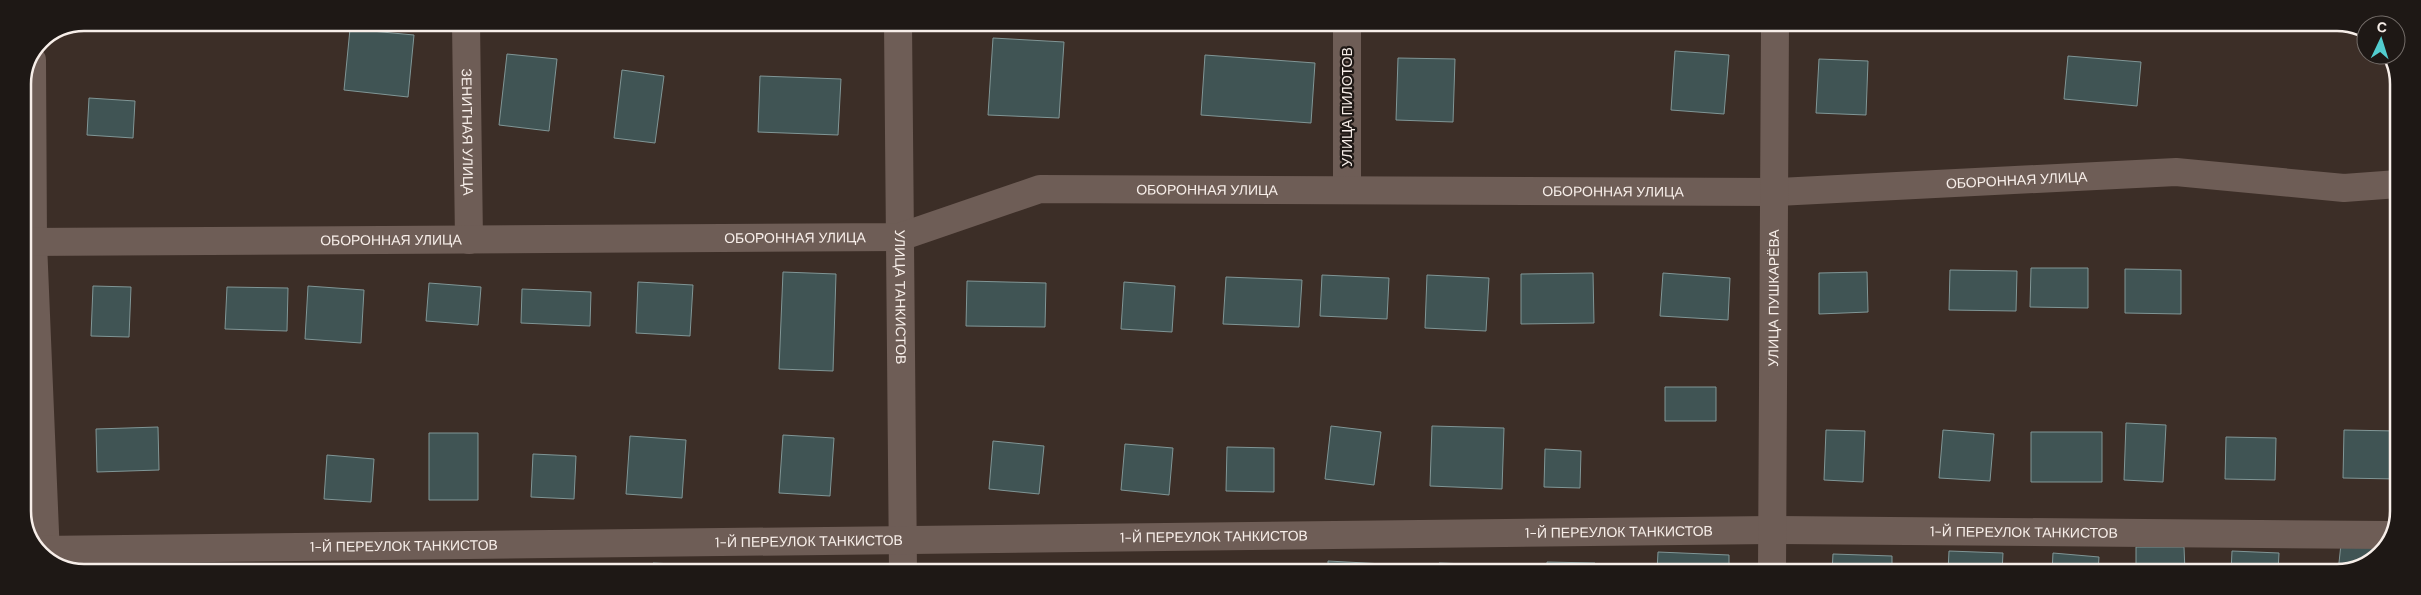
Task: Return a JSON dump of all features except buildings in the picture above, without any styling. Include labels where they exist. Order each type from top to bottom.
[{"type":"street","name":"ЗЕНИТНАЯ УЛИЦА","points":[[466,31],[469,240]]},
{"type":"street","name":"УЛИЦА ТАНКИСТОВ","points":[[898,31],[903,564]]},
{"type":"street","name":"УЛИЦА ПИЛОТОВ","points":[[1347,31],[1347,190]]},
{"type":"street","name":"УЛИЦА ПУШКАРЁВА","points":[[1772,564],[1776,192],[1775,31]]},
{"type":"street","points":[[31,106],[32,78]]},
{"type":"street","name":"ОБОРОННАЯ УЛИЦА","points":[[31,243],[900,237],[1040,189],[1776,192],[2176,172],[2344,188],[2390,185]]},
{"type":"street","points":[[31,305],[43,544]]},
{"type":"street","name":"1-Й ПЕРЕУЛОК ТАНКИСТОВ","points":[[50,552],[1771,530],[2384,536]]}]
